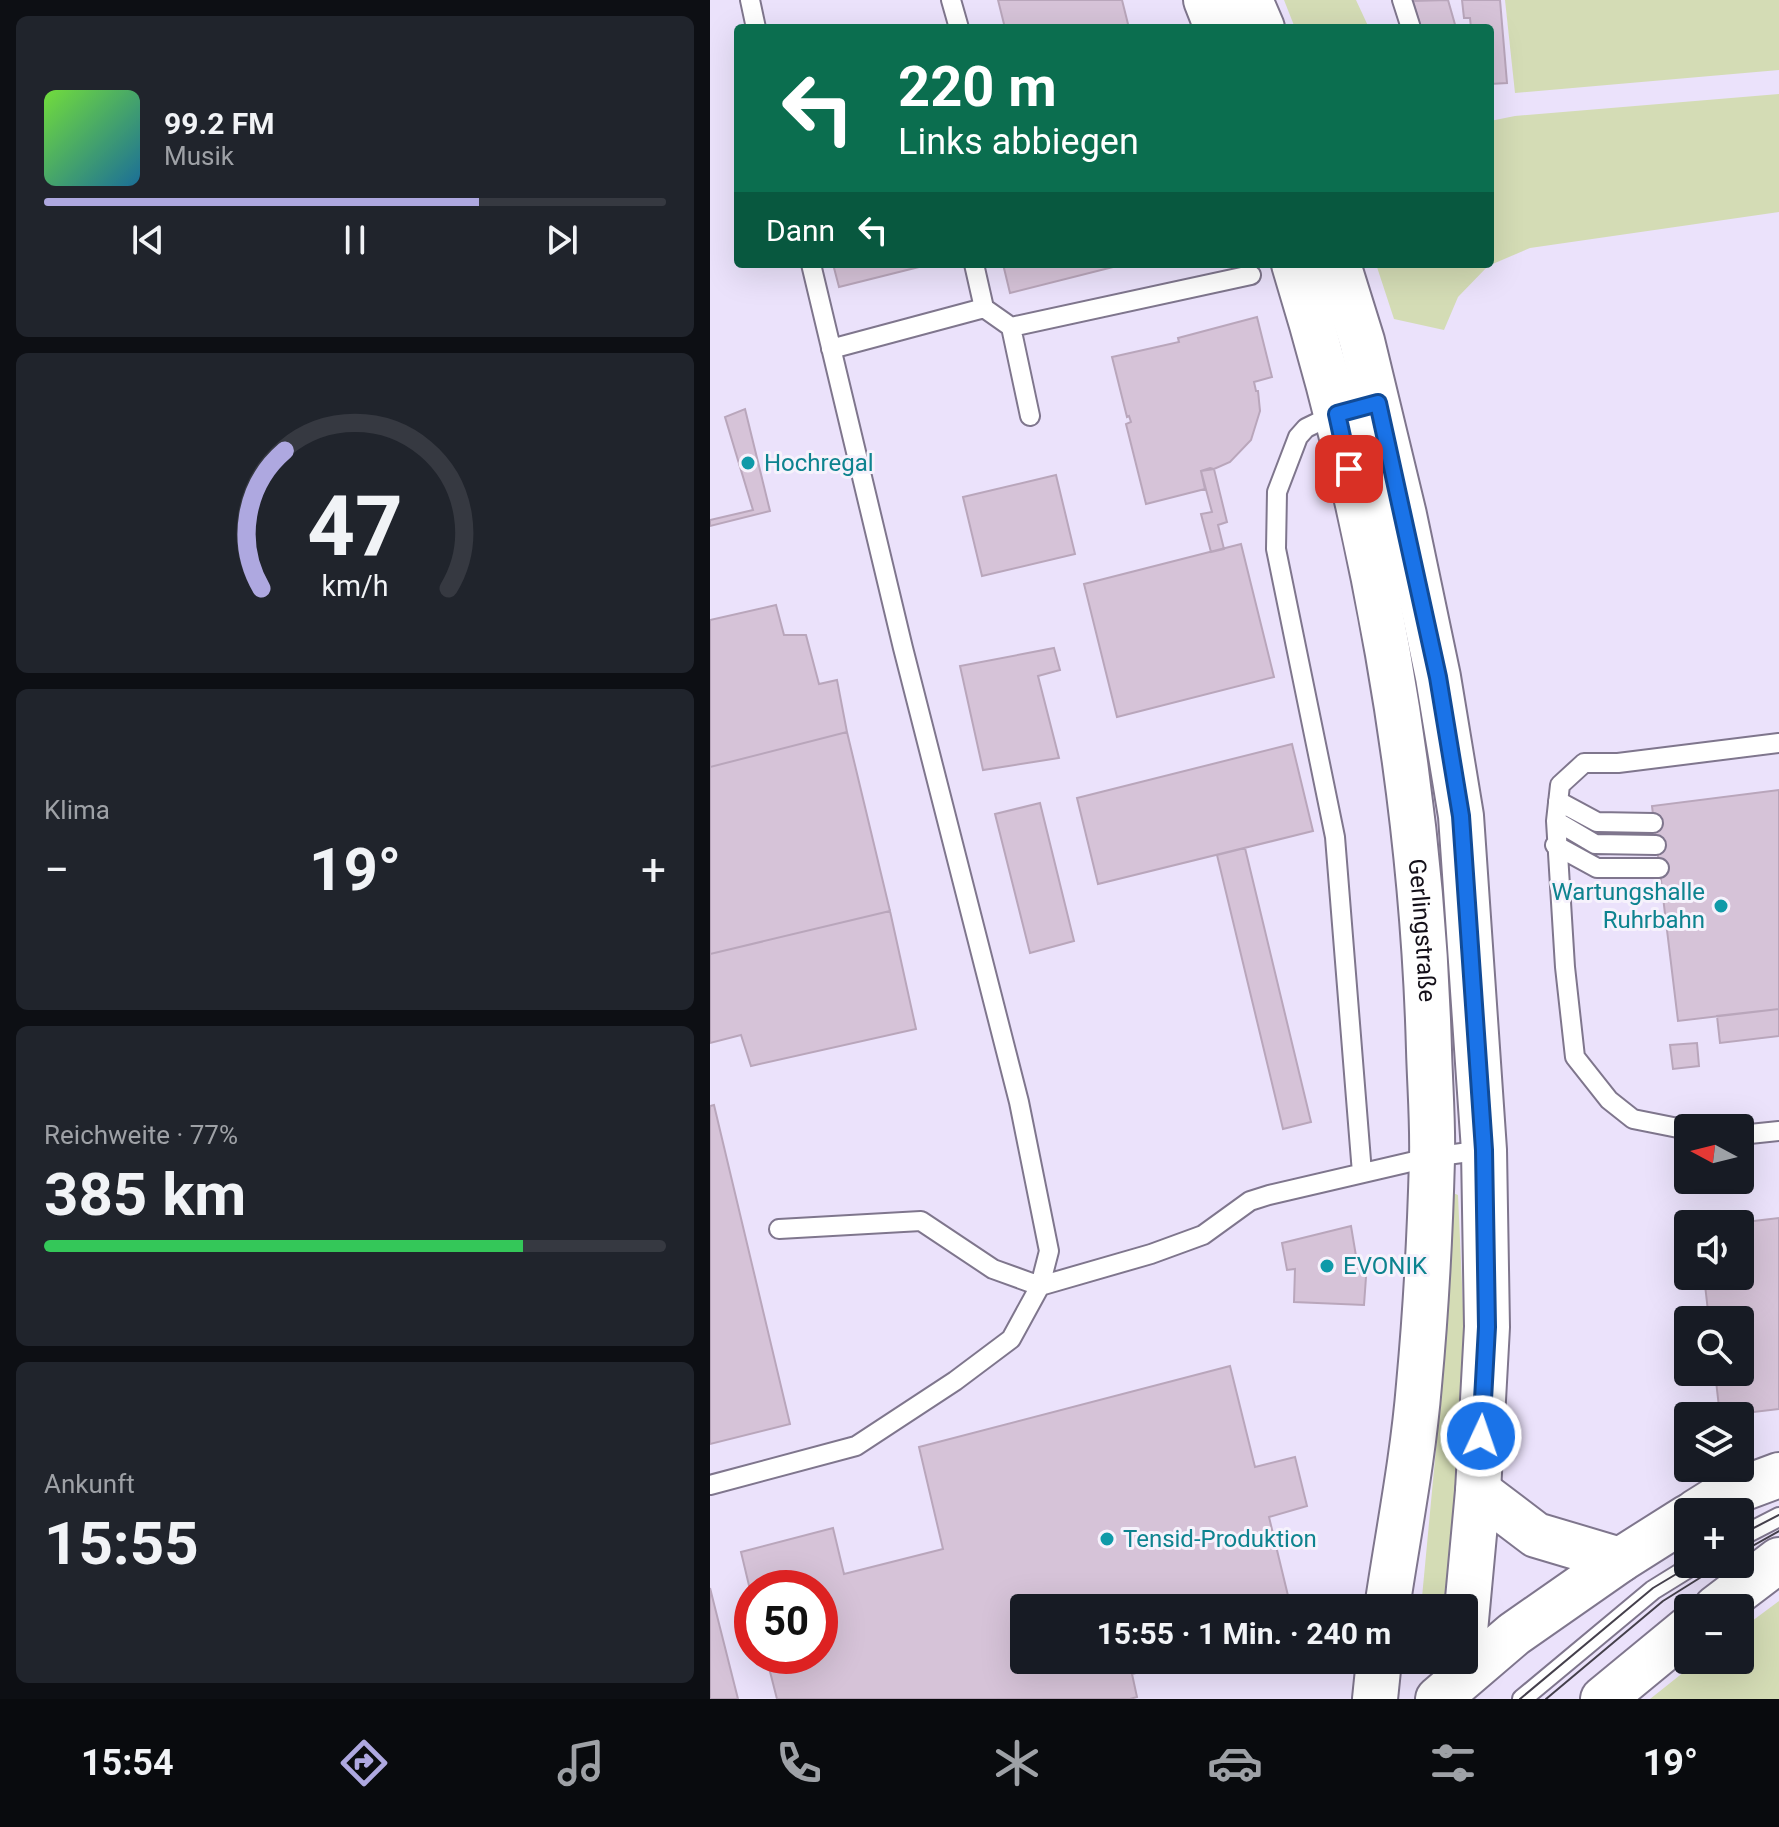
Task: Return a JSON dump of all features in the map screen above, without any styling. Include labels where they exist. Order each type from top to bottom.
[{"type":"main road","points":[[1206,0],[1215,24]]},
{"type":"main road","points":[[1250,0],[1260,24]]},
{"type":"main road","name":"Gerlingstraße","points":[[1295,268],[1326,369],[1357,408],[1438,677],[1461,816],[1484,1150],[1487,1327],[1478,1491],[1456,1677]]},
{"type":"main road","name":"Gerlingstraße","points":[[1339,268],[1413,826],[1427,970],[1432,1157],[1419,1386],[1389,1594]]},
{"type":"main road","points":[[1718,1498],[1779,1475]]},
{"type":"main road","points":[[1478,1491],[1536,1535],[1620,1560]]},
{"type":"main road","points":[[1456,1677],[1620,1560],[1674,1526]]},
{"type":"main road","points":[[1734,1594],[1779,1560]]},
{"type":"main road","points":[[1603,1699],[1674,1641]]},
{"type":"main road","points":[[1375,1699],[1378,1674]]},
{"type":"lane","points":[[750,0],[755,24]]},
{"type":"lane","points":[[951,0],[958,24]]},
{"type":"lane","points":[[1402,0],[1410,24]]},
{"type":"lane","points":[[710,1485],[856,1446],[955,1381],[1011,1339],[1040,1286],[1049,1251],[1019,1102],[903,648],[812,268]]},
{"type":"lane","points":[[975,268],[984,308],[1011,327],[1030,416]]},
{"type":"lane","points":[[1011,327],[1251,275]]},
{"type":"lane","points":[[831,349],[984,308]]},
{"type":"lane","points":[[1357,408],[1306,428],[1298,437],[1277,492],[1276,549],[1335,837],[1362,1173]]},
{"type":"lane","points":[[1674,1127],[1633,1119],[1609,1100],[1575,1057],[1555,845],[1560,785],[1584,763],[1618,763],[1779,743]]},
{"type":"lane","points":[[1558,801],[1597,822],[1653,823]]},
{"type":"lane","points":[[1556,821],[1595,844],[1656,845]]},
{"type":"lane","points":[[1555,845],[1597,868],[1659,868]]},
{"type":"lane","points":[[1754,1134],[1779,1131]]},
{"type":"lane","points":[[779,1229],[921,1221],[993,1269],[1040,1286],[1151,1254],[1203,1235],[1250,1201],[1432,1157],[1484,1150]]},
{"type":"lane","points":[[1754,1530],[1779,1517]]},
{"type":"lane","points":[[1522,1699],[1653,1590],[1674,1577]]},
{"type":"green space","points":[[1284,0],[1356,0],[1367,24],[1293,24]]},
{"type":"green space","points":[[1505,0],[1779,0],[1779,70],[1515,93]]},
{"type":"green space","points":[[1779,94],[1779,212],[1530,248],[1494,263],[1494,120]]},
{"type":"green space","points":[[1377,268],[1486,268],[1458,297],[1444,330],[1394,319]]},
{"type":"green space","points":[[1448,1191],[1458,1195],[1466,1374],[1452,1594],[1422,1594],[1442,1385]]},
{"type":"green space","points":[[1779,1601],[1779,1699],[1650,1699],[1681,1674],[1754,1674],[1754,1620]]},
{"type":"building","points":[[998,0],[1122,0],[1128,24],[1004,24]]},
{"type":"building","points":[[1448,0],[1455,24],[1420,24],[1413,1]]},
{"type":"building","points":[[1462,0],[1500,0],[1507,83],[1494,84],[1494,24],[1471,24],[1470,18],[1464,18]]},
{"type":"building","points":[[834,268],[915,268],[839,287]]},
{"type":"building","points":[[1004,268],[1109,268],[1010,293]]},
{"type":"building","points":[[1257,317],[1272,377],[1254,382],[1260,411],[1251,440],[1230,462],[1201,471],[1205,489],[1146,504],[1126,424],[1131,422],[1127,417],[1112,357],[1179,342],[1178,338]]},
{"type":"building","name":"Hochregal","points":[[745,409],[770,511],[710,526],[710,520],[753,510],[725,417]]},
{"type":"building","points":[[1214,469],[1227,522],[1218,525],[1224,549],[1211,552],[1201,514],[1212,512],[1201,471]]},
{"type":"building","points":[[1056,475],[1075,554],[982,576],[963,497]]},
{"type":"building","points":[[1241,544],[1274,677],[1117,717],[1084,584]]},
{"type":"building","points":[[776,605],[784,635],[806,635],[819,684],[837,680],[847,732],[710,767],[710,620]]},
{"type":"building","points":[[1054,648],[1060,670],[1038,676],[1059,758],[983,770],[960,666]]},
{"type":"building","points":[[847,732],[890,911],[710,954],[710,767]]},
{"type":"building","points":[[1292,744],[1313,831],[1098,884],[1077,798]]},
{"type":"building","name":"Wartungshalle Ruhrbahn","points":[[1779,790],[1779,1009],[1678,1021],[1652,806]]},
{"type":"building","points":[[1040,803],[1074,941],[1030,953],[995,814]]},
{"type":"building","points":[[1245,848],[1311,1122],[1283,1129],[1217,855]]},
{"type":"building","points":[[890,911],[916,1029],[751,1066],[741,1035],[710,1043],[710,954]]},
{"type":"building","points":[[1779,1009],[1779,1036],[1720,1043],[1717,1016]]},
{"type":"building","points":[[1697,1043],[1699,1066],[1673,1069],[1670,1045]]},
{"type":"building","points":[[714,1105],[790,1424],[710,1444],[710,1106]]},
{"type":"building","points":[[1779,1218],[1779,1409],[1754,1412],[1754,1402],[1718,1402],[1717,1386],[1754,1386],[1754,1306],[1707,1306],[1706,1290],[1754,1290],[1754,1221]]},
{"type":"building","name":"EVONIK","points":[[1351,1226],[1357,1262],[1367,1263],[1364,1305],[1294,1302],[1295,1269],[1287,1270],[1282,1243]]},
{"type":"building","name":"Tensid-Produktion","points":[[1230,1366],[1255,1467],[1295,1457],[1307,1506],[1269,1517],[1288,1594],[1010,1594],[1010,1674],[1132,1674],[1137,1697],[1130,1699],[777,1699],[771,1674],[838,1674],[838,1570],[745,1570],[741,1552],[833,1528],[844,1574],[943,1549],[919,1447]]},
{"type":"building","points":[[710,1588],[738,1699],[710,1699]]},
{"type":"tram line","points":[[1754,1528],[1779,1515]]},
{"type":"tram line","points":[[1754,1545],[1779,1531]]},
{"type":"tram line","points":[[1520,1699],[1653,1588],[1674,1575]]},
{"type":"tram line","points":[[1546,1699],[1663,1601],[1700,1578]]},
{"type":"place","name":"Hochregal","points":[[748,463]]},
{"type":"place","name":"Wartungshalle Ruhrbahn","points":[[1721,906]]},
{"type":"place","name":"EVONIK","points":[[1327,1266]]},
{"type":"place","name":"Tensid-Produktion","points":[[1107,1539]]},
{"type":"route","points":[[1349,469],[1337,414],[1378,403],[1438,677],[1461,816],[1484,1150],[1487,1327],[1481,1436]]}]
